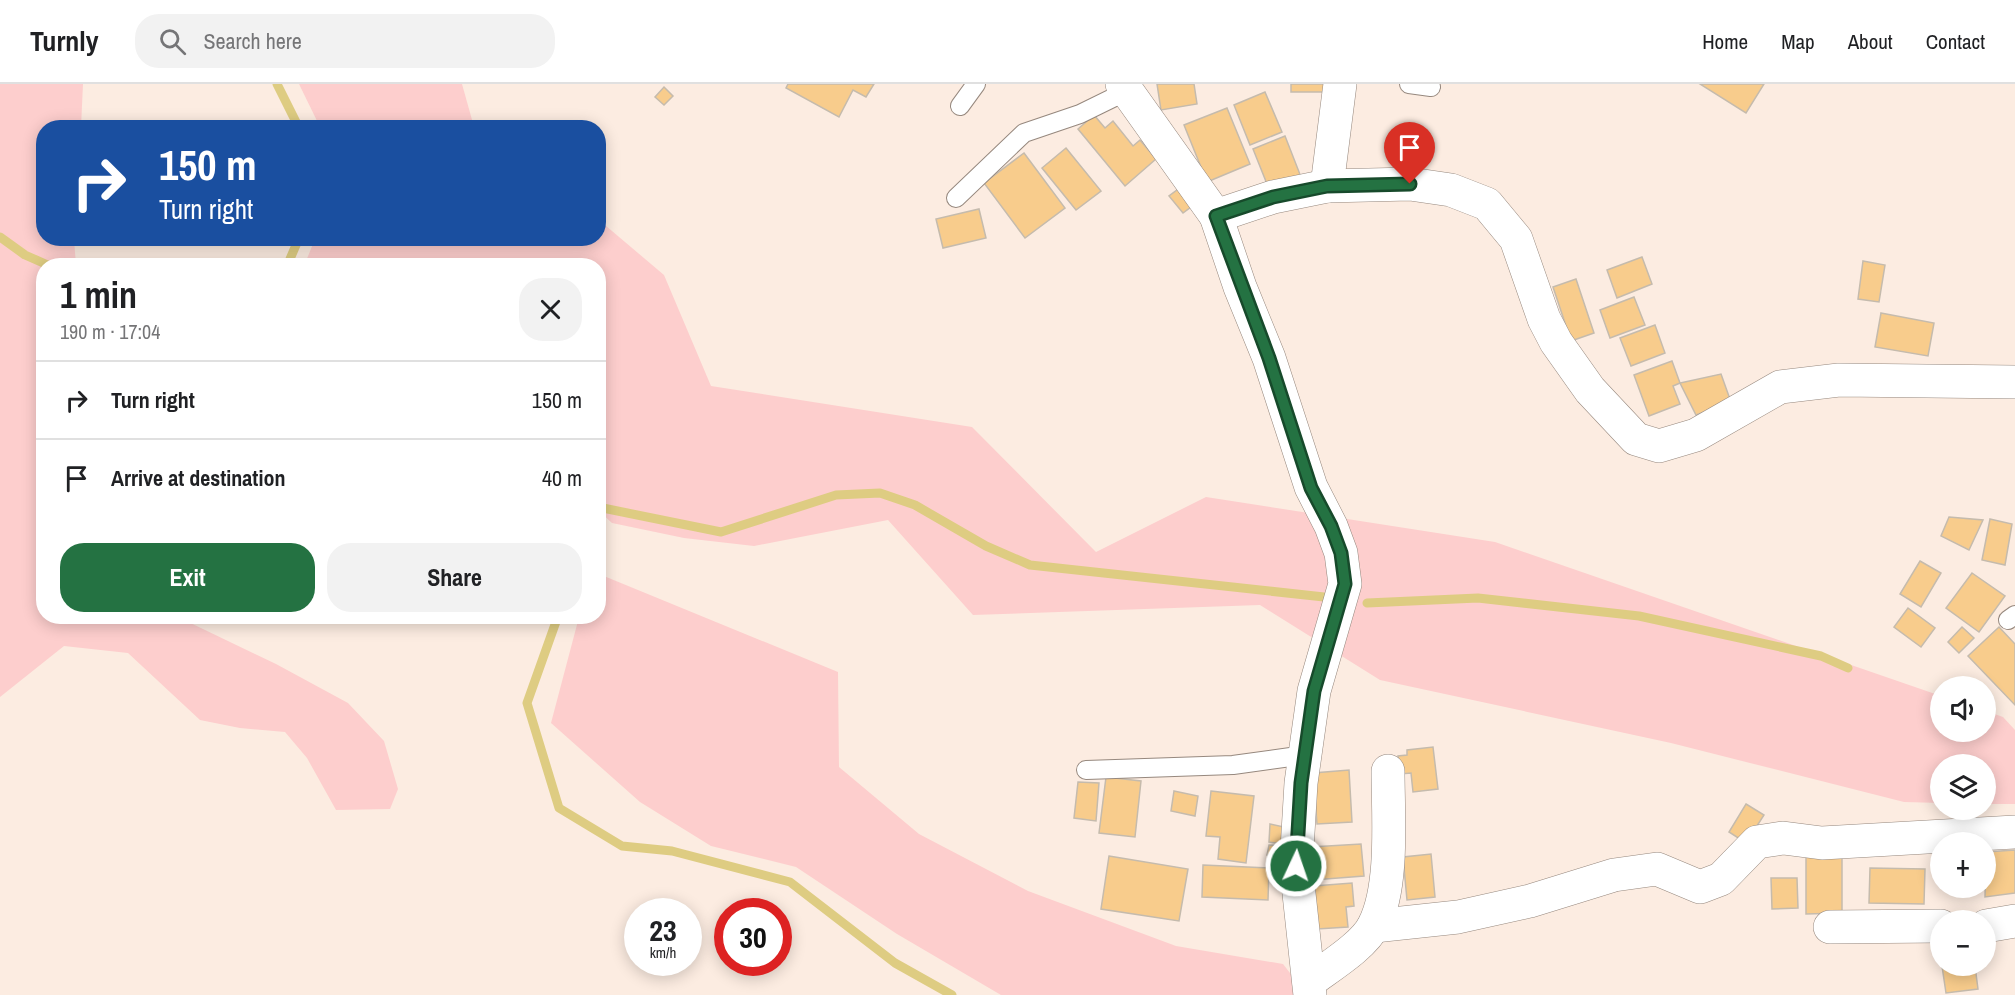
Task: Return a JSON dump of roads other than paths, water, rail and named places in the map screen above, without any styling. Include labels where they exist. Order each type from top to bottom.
[{"type":"street","points":[[1327,186],[1340,84]]},
{"type":"street","points":[[1124,87],[1216,216],[1269,358],[1311,488],[1331,526],[1341,553],[1345,584],[1314,691],[1301,783],[1296,866],[1309,988]]},
{"type":"street","points":[[1216,216],[1273,197],[1327,186],[1410,184],[1451,190],[1487,204],[1516,239],[1544,319],[1556,342],[1583,381],[1636,439],[1659,446],[1696,435],[1748,402],[1780,387],[1839,380],[2015,382]]},
{"type":"street","points":[[1309,988],[1374,926],[1387,876],[1388,771]]},
{"type":"street","points":[[1374,926],[1458,916],[1530,901],[1614,875],[1657,869],[1700,887],[1722,879],[1757,842],[1783,838],[1822,843],[2015,832]]},
{"type":"street","points":[[1996,924],[2015,921]]},
{"type":"street","points":[[1830,927],[1930,926]]},
{"type":"lane","points":[[960,106],[976,84]]},
{"type":"lane","points":[[1409,84],[1431,87]]},
{"type":"lane","points":[[956,198],[1024,132],[1080,114],[1124,87]]},
{"type":"lane","points":[[1086,770],[1233,765],[1305,755]]},
{"type":"waterway","points":[[277,84],[295,120]]},
{"type":"waterway","points":[[0,237],[25,255],[36,260]]},
{"type":"waterway","points":[[290,258],[296,246]]},
{"type":"waterway","points":[[606,509],[721,532],[836,495],[880,493],[915,505],[986,546],[1030,565],[1324,597]]},
{"type":"waterway","points":[[1367,603],[1478,598],[1639,616],[1821,656],[1848,668]]},
{"type":"waterway","points":[[555,624],[527,703],[559,808],[622,846],[672,851],[790,882],[895,963],[952,995]]}]
